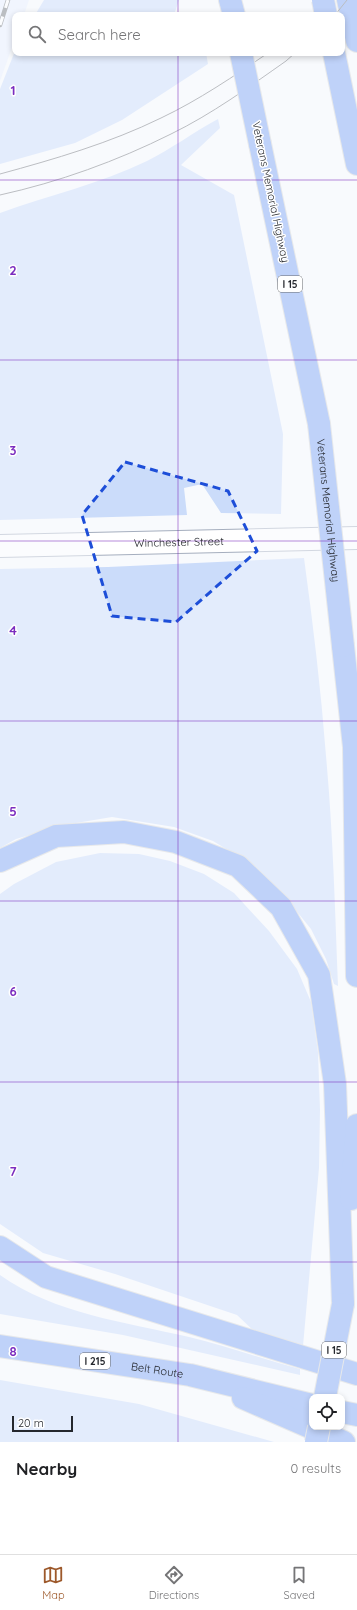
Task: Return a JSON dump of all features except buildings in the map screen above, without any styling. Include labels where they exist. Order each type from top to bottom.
[{"type":"highway","points":[[230,0],[233,12]]},
{"type":"highway","points":[[323,0],[325,12]]},
{"type":"highway","points":[[350,6],[357,41]]},
{"type":"highway","name":"Veterans Memorial Highway","points":[[243,56],[319,424],[354,747],[357,976]]},
{"type":"highway","points":[[335,56],[357,164]]},
{"type":"highway","points":[[0,861],[56,836],[124,832],[176,842],[238,866],[281,906],[319,975],[335,1084],[343,1304]]},
{"type":"highway","name":"I 15","points":[[326,1394],[343,1304],[357,1125]]},
{"type":"highway","points":[[0,1247],[46,1277],[357,1374]]},
{"type":"highway","name":"Belt Route","points":[[0,1346],[190,1375],[309,1403]]},
{"type":"highway","points":[[190,1375],[344,1442]]},
{"type":"highway","points":[[345,1413],[357,1415]]},
{"type":"highway","points":[[316,1442],[318,1430]]},
{"type":"main road","name":"Winchester Street","points":[[0,546],[357,538]]},
{"type":"highlighted area","points":[[125,462],[228,491],[257,551],[176,622],[112,616],[82,515]]},
{"type":"shaded area","points":[[0,0],[29,0],[25,12],[12,12],[12,47],[0,81]]},
{"type":"shaded area","points":[[44,0],[179,0],[175,12],[37,12]]},
{"type":"shaded area","points":[[13,56],[207,56],[208,64],[122,120],[75,143],[0,164],[0,89]]},
{"type":"shaded area","points":[[218,119],[220,128],[181,165],[234,195],[283,434],[281,514],[221,513],[202,484],[184,488],[187,515],[0,520],[0,213],[93,183],[129,169],[174,146]]},
{"type":"shaded area","points":[[304,558],[314,632],[324,731],[334,871],[338,986],[334,984],[326,959],[311,929],[285,897],[256,867],[213,841],[174,827],[112,817],[64,825],[16,839],[0,848],[0,569],[108,567]]},
{"type":"shaded area","points":[[100,853],[139,854],[170,861],[204,874],[234,893],[269,931],[297,969],[311,1002],[318,1052],[320,1110],[319,1168],[303,1346],[256,1333],[237,1315],[115,1274],[43,1253],[0,1224],[0,894],[14,884],[56,862]]},
{"type":"shaded area","points":[[0,1275],[21,1288],[67,1308],[116,1321],[217,1344],[300,1369],[300,1375],[123,1335],[0,1314]]},
{"type":"shaded area","points":[[0,1380],[139,1404],[274,1442],[0,1442]]},
{"type":"tram line","points":[[316,12],[328,0]]},
{"type":"tram line","points":[[337,12],[347,0]]},
{"type":"tram line","points":[[0,174],[82,150],[142,127],[203,96],[264,56]]},
{"type":"tram line","points":[[0,195],[44,184],[87,170],[151,144],[216,109],[292,56]]},
{"type":"railway","points":[[0,25],[8,0]]}]
